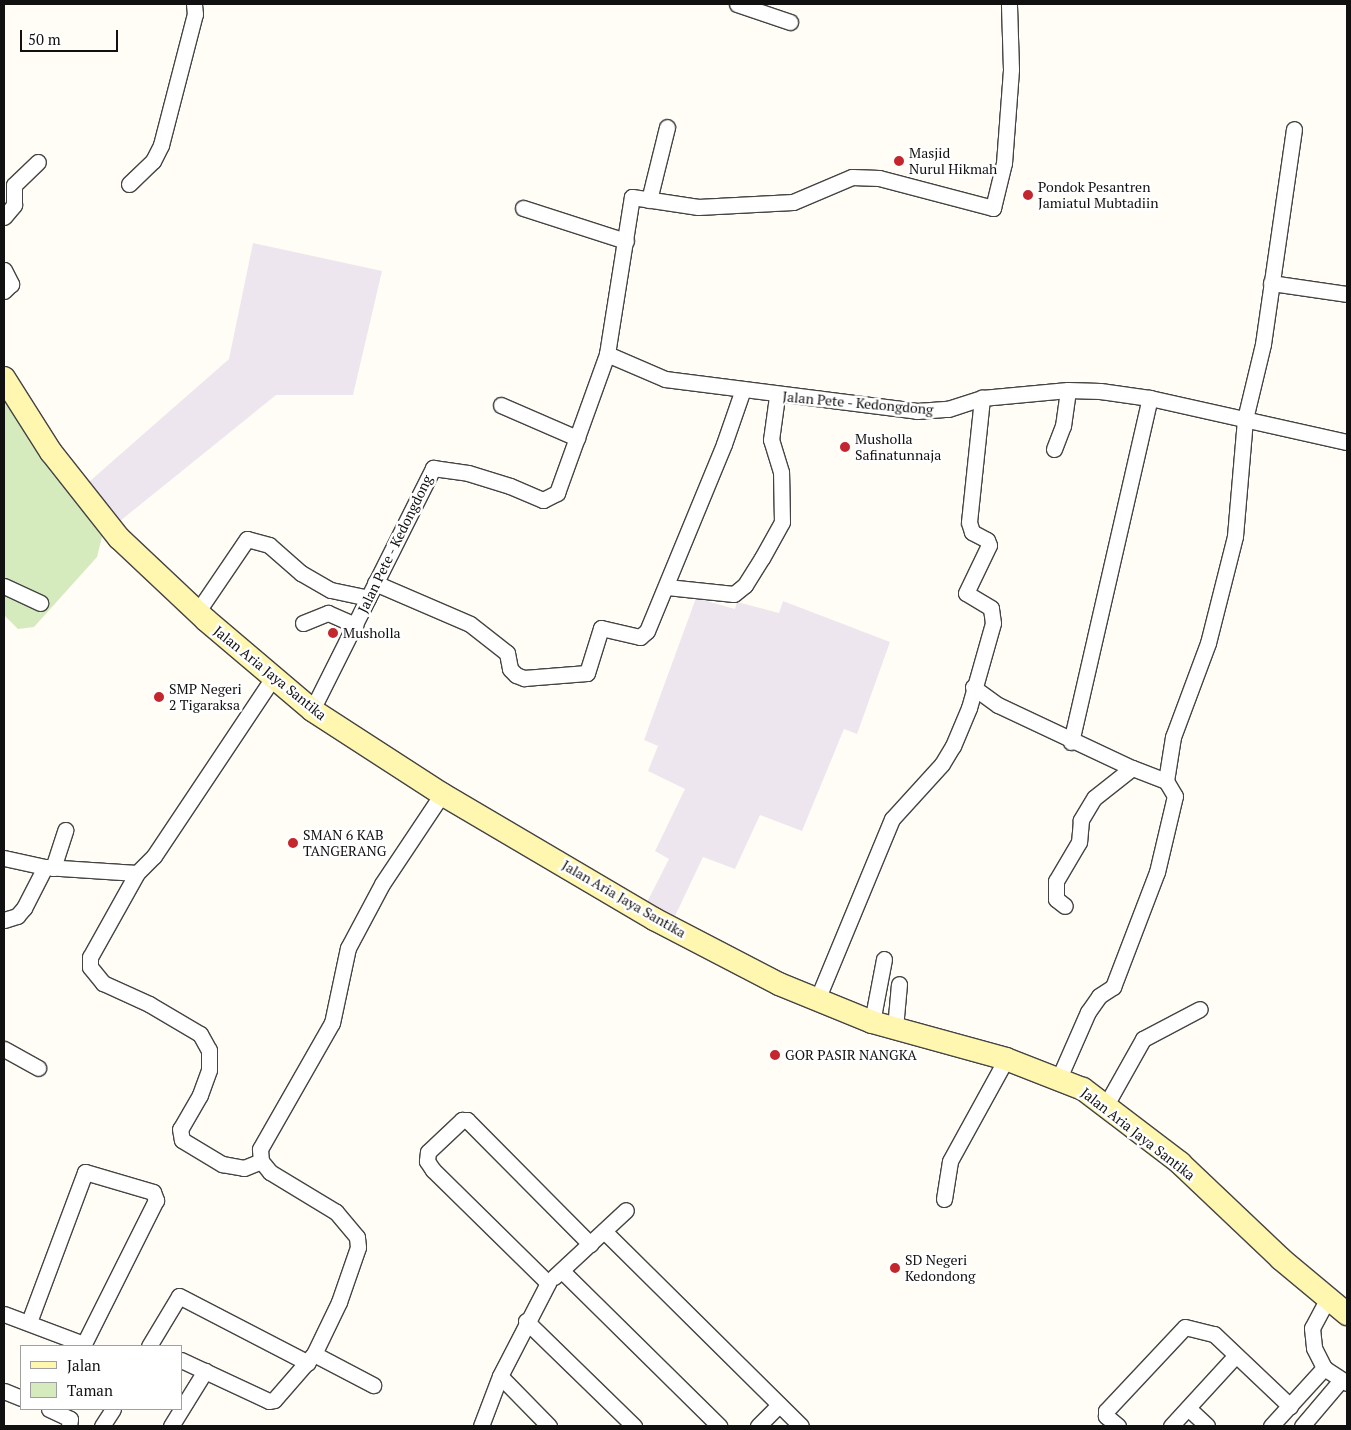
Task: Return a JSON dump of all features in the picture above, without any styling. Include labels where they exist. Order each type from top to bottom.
[{"type":"street","points":[[129,184],[152,161],[161,145],[192,23],[194,4]]},
{"type":"street","points":[[737,4],[790,22]]},
{"type":"street","name":"Jalan Pete - Kedongdong","points":[[312,710],[433,468],[468,473],[547,500],[557,493],[607,354],[632,197],[698,207],[792,202],[852,177],[885,178],[993,208],[1004,163],[1011,69],[1009,4]]},
{"type":"street","points":[[649,200],[667,127]]},
{"type":"street","points":[[1166,781],[1173,736],[1208,643],[1235,536],[1245,419],[1263,344],[1270,283],[1294,129]]},
{"type":"street","points":[[4,217],[14,205],[13,185],[38,162]]},
{"type":"street","points":[[523,208],[626,241]]},
{"type":"street","points":[[4,270],[11,284],[4,291]]},
{"type":"street","points":[[1270,283],[1347,294]]},
{"type":"street","name":"Jalan Pete - Kedongdong","points":[[607,354],[665,379],[743,389],[777,396],[933,411],[982,398],[1068,390],[1150,398],[1347,442]]},
{"type":"street","name":"Jalan Aria Jaya Santika","points":[[4,378],[50,452],[99,516],[141,561],[312,710],[442,794],[654,919],[817,1000],[872,1022],[1006,1059],[1059,1078],[1083,1089],[1180,1163],[1347,1314]]},
{"type":"street","points":[[375,583],[470,624],[507,653],[510,669],[524,678],[587,673],[598,630],[605,628],[640,637],[644,635],[667,587],[743,389]]},
{"type":"street","points":[[1054,449],[1063,426],[1068,390]]},
{"type":"street","points":[[667,587],[734,594],[745,585],[762,558],[782,522],[781,472],[771,440],[777,396]]},
{"type":"street","points":[[817,1000],[892,819],[947,758],[969,708],[994,618],[991,608],[966,593],[989,544],[987,540],[972,532],[968,522],[982,398]]},
{"type":"street","points":[[1071,742],[1150,398]]},
{"type":"street","points":[[500,405],[577,438]]},
{"type":"street","points":[[198,611],[248,539],[269,545],[301,572],[331,590],[368,598]]},
{"type":"street","points":[[4,586],[40,603]]},
{"type":"street","points":[[303,623],[328,613],[355,625]]},
{"type":"street","points":[[261,1161],[244,1168],[222,1164],[182,1140],[180,1129],[200,1095],[209,1070],[209,1050],[200,1034],[149,1004],[103,983],[90,967],[90,957],[137,873],[154,856],[274,676]]},
{"type":"street","points":[[973,688],[998,705],[1071,742],[1166,781],[1175,796],[1157,872],[1113,987],[1099,996],[1088,1012],[1059,1078]]},
{"type":"street","points":[[1065,906],[1056,899],[1056,881],[1079,842],[1081,820],[1094,798],[1132,768]]},
{"type":"street","points":[[182,1360],[269,1401],[278,1396],[311,1359],[339,1302],[359,1242],[352,1229],[336,1212],[283,1182],[261,1161],[260,1148],[332,1023],[348,948],[382,884],[442,794]]},
{"type":"street","points":[[4,920],[17,916],[24,908],[49,868],[65,830]]},
{"type":"street","points":[[4,858],[49,868],[137,873]]},
{"type":"street","points":[[872,1022],[884,959]]},
{"type":"street","points":[[895,1028],[899,984]]},
{"type":"street","points":[[1106,1105],[1143,1039],[1155,1030],[1200,1009]]},
{"type":"street","points":[[4,1049],[38,1068]]},
{"type":"street","points":[[944,1199],[950,1161],[1006,1059]]},
{"type":"street","points":[[548,1283],[427,1161],[428,1152],[462,1120],[471,1123],[590,1244]]},
{"type":"street","points":[[4,1314],[30,1322],[83,1345],[156,1200],[154,1192],[85,1172],[30,1322]]},
{"type":"street","points":[[481,1426],[500,1376],[526,1321],[548,1283],[626,1210]]},
{"type":"street","points":[[604,1231],[801,1426]]},
{"type":"street","points":[[562,1271],[719,1426]]},
{"type":"street","points":[[152,1345],[179,1296],[311,1359],[373,1385]]},
{"type":"street","points":[[1302,1426],[1344,1382],[1324,1368],[1314,1348],[1312,1328],[1328,1298]]},
{"type":"street","points":[[526,1321],[634,1426]]},
{"type":"street","points":[[1118,1426],[1106,1416],[1106,1411],[1182,1328],[1214,1334],[1290,1406]]},
{"type":"street","points":[[1171,1426],[1236,1355]]},
{"type":"street","points":[[1272,1426],[1324,1368]]},
{"type":"street","points":[[182,1408],[205,1371]]},
{"type":"street","points":[[500,1376],[550,1426]]},
{"type":"street","points":[[4,1391],[20,1398]]},
{"type":"street","points":[[758,1426],[779,1404]]},
{"type":"street","points":[[1188,1408],[1207,1426]]},
{"type":"street","points":[[56,1410],[70,1419],[69,1426]]},
{"type":"street","points":[[102,1426],[112,1410]]},
{"type":"street","points":[[171,1426],[181,1410]]},
{"type":"shaded area","points":[[253,243],[382,271],[353,395],[276,395],[104,534],[74,495],[229,359]]},
{"type":"shaded area","points":[[696,598],[735,609],[737,602],[779,613],[783,601],[890,642],[857,734],[844,729],[802,831],[760,815],[735,869],[703,857],[667,933],[640,916],[669,859],[655,851],[685,789],[648,771],[658,746],[644,740]]},
{"type":"green space","points":[[4,402],[102,537],[97,557],[34,627],[18,629],[4,615]]},
{"type":"place","name":"Masjid Nurul Hikmah","points":[[899,161]]},
{"type":"place","name":"Pondok Pesantren Jamiatul Mubtadiin","points":[[1028,195]]},
{"type":"place","name":"Musholla Safinatunnaja","points":[[845,447]]},
{"type":"place","name":"Musholla","points":[[333,633]]},
{"type":"place","name":"SMP Negeri 2 Tigaraksa","points":[[159,697]]},
{"type":"place","name":"SMAN 6 KAB TANGERANG","points":[[293,843]]},
{"type":"place","name":"GOR PASIR NANGKA","points":[[775,1055]]},
{"type":"place","name":"SD Negeri Kedondong","points":[[895,1268]]}]
